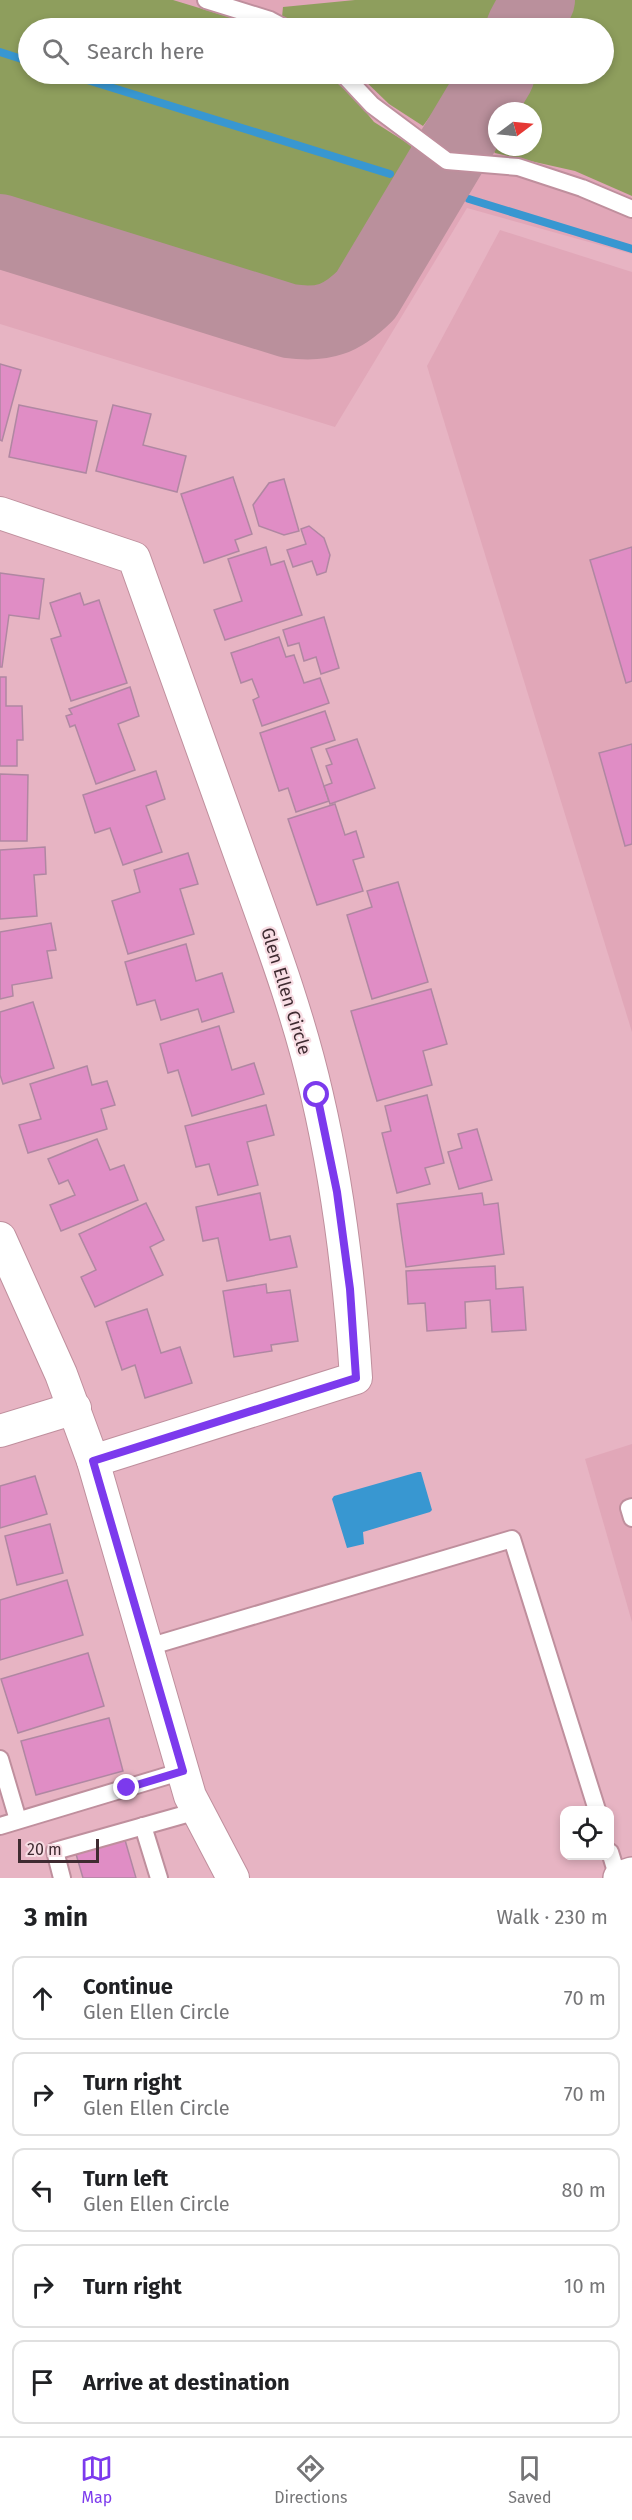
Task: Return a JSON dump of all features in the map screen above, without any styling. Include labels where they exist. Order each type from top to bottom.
[{"type":"street","name":"Glen Ellen Circle","points":[[0,513],[134,558],[272,943],[298,1022],[317,1095],[337,1192],[350,1289],[356,1378],[93,1461]]},
{"type":"street","points":[[0,1238],[27,1294],[75,1408],[93,1461],[183,1771],[198,1811],[233,1878]]},
{"type":"street","points":[[0,1431],[75,1408]]},
{"type":"street","points":[[619,1878],[632,1874]]},
{"type":"lane","points":[[206,0],[264,18]]},
{"type":"lane","points":[[352,84],[372,105],[447,160],[518,167],[582,188],[632,209]]},
{"type":"lane","points":[[632,1507],[629,1508],[632,1518]]},
{"type":"lane","points":[[148,1647],[512,1539],[596,1806]]},
{"type":"lane","points":[[0,1759],[18,1820]]},
{"type":"lane","points":[[0,1826],[183,1771]]},
{"type":"lane","points":[[62,1878],[55,1851],[198,1811]]},
{"type":"lane","points":[[143,1826],[159,1878]]},
{"type":"lane","points":[[612,1860],[619,1878]]},
{"type":"shaded area","points":[[0,0],[632,0],[632,254],[467,208],[335,427],[0,324]]},
{"type":"shaded area","points":[[500,230],[632,272],[632,1032],[427,366]]},
{"type":"shaded area","points":[[632,1444],[632,1622],[585,1459]]},
{"type":"green space","points":[[0,0],[173,0],[232,18],[18,18],[18,84],[338,84],[355,99],[374,122],[412,146],[389,206],[343,274],[317,289],[301,289],[0,198]]},
{"type":"green space","points":[[355,0],[504,0],[496,18],[284,18],[283,7]]},
{"type":"green space","points":[[561,0],[632,0],[632,196],[575,171],[508,156],[542,156],[542,102],[504,102],[514,84],[614,84],[614,18],[551,18]]},
{"type":"green space","points":[[368,84],[454,84],[423,126],[389,104]]},
{"type":"green space","points":[[488,130],[488,145],[483,139]]},
{"type":"water","points":[[421,1472],[432,1510],[363,1532],[364,1544],[347,1548],[332,1499],[334,1496]]},
{"type":"building","points":[[0,364],[21,370],[2,441],[0,440]]},
{"type":"building","points":[[19,405],[97,421],[86,473],[9,457]]},
{"type":"building","points":[[113,405],[151,414],[143,445],[186,456],[177,492],[96,471]]},
{"type":"building","points":[[233,477],[252,534],[235,540],[239,551],[204,563],[181,494]]},
{"type":"building","points":[[284,479],[299,531],[284,535],[259,526],[253,505],[269,483]]},
{"type":"building","points":[[309,526],[324,538],[330,555],[326,572],[317,575],[312,561],[293,567],[287,550],[306,544],[301,529]]},
{"type":"building","points":[[266,547],[271,565],[284,561],[302,615],[225,640],[214,610],[242,601],[228,559]]},
{"type":"building","points":[[632,547],[632,681],[626,683],[590,560]]},
{"type":"building","points":[[0,573],[44,579],[39,619],[9,615],[2,667],[0,667]]},
{"type":"building","points":[[80,593],[84,605],[99,600],[127,683],[71,701],[51,639],[61,636],[50,603]]},
{"type":"building","points":[[324,617],[339,668],[321,674],[316,657],[304,661],[299,643],[288,646],[283,630]]},
{"type":"building","points":[[279,637],[286,657],[294,655],[304,683],[320,678],[329,703],[262,726],[253,700],[259,697],[252,679],[241,683],[231,653]]},
{"type":"building","points":[[0,677],[6,677],[6,706],[22,706],[23,740],[17,740],[17,766],[0,766]]},
{"type":"building","points":[[130,687],[139,716],[118,724],[135,770],[96,784],[75,725],[70,727],[66,716],[72,714],[69,709]]},
{"type":"building","points":[[325,711],[335,740],[311,748],[329,801],[296,812],[288,788],[279,791],[260,733]]},
{"type":"building","points":[[357,739],[375,788],[330,804],[324,786],[332,783],[326,766],[332,764],[326,749]]},
{"type":"building","points":[[632,744],[632,844],[625,846],[599,753]]},
{"type":"building","points":[[156,771],[165,799],[146,806],[162,852],[123,865],[110,828],[95,833],[83,795]]},
{"type":"building","points":[[0,774],[28,775],[27,841],[0,841]]},
{"type":"building","points":[[335,804],[345,835],[356,831],[364,857],[353,860],[363,891],[317,905],[288,819]]},
{"type":"building","points":[[45,847],[46,874],[34,875],[37,916],[0,919],[0,850]]},
{"type":"building","points":[[188,853],[198,884],[180,889],[194,934],[128,954],[112,901],[140,892],[134,870]]},
{"type":"building","points":[[398,882],[428,982],[372,999],[347,915],[372,907],[367,891]]},
{"type":"building","points":[[51,923],[56,950],[47,951],[52,978],[12,985],[13,996],[0,999],[0,932]]},
{"type":"building","points":[[186,944],[196,981],[222,973],[234,1012],[202,1022],[198,1009],[161,1020],[155,1000],[137,1005],[125,962]]},
{"type":"building","points":[[431,989],[447,1044],[423,1051],[432,1085],[377,1101],[351,1011]]},
{"type":"building","points":[[33,1002],[54,1068],[3,1084],[0,1075],[0,1012]]},
{"type":"building","points":[[219,1026],[232,1070],[254,1063],[264,1094],[192,1116],[178,1070],[168,1073],[160,1044]]},
{"type":"building","points":[[87,1066],[92,1085],[107,1081],[115,1105],[101,1109],[107,1129],[28,1153],[19,1125],[41,1119],[30,1084]]},
{"type":"building","points":[[427,1095],[444,1163],[425,1168],[430,1184],[397,1193],[382,1133],[391,1131],[385,1106]]},
{"type":"building","points":[[266,1105],[274,1135],[247,1142],[258,1185],[218,1195],[209,1164],[196,1167],[185,1126]]},
{"type":"building","points":[[477,1129],[492,1180],[459,1189],[448,1152],[462,1148],[458,1134]]},
{"type":"building","points":[[97,1139],[110,1170],[124,1165],[138,1200],[61,1231],[50,1205],[75,1195],[68,1180],[59,1184],[48,1159]]},
{"type":"building","points":[[260,1193],[270,1240],[290,1236],[297,1267],[227,1281],[218,1238],[203,1241],[196,1207]]},
{"type":"building","points":[[482,1193],[484,1205],[498,1203],[504,1254],[406,1267],[397,1204]]},
{"type":"building","points":[[146,1203],[164,1240],[150,1247],[163,1275],[95,1307],[81,1277],[96,1270],[79,1234]]},
{"type":"building","points":[[495,1266],[496,1289],[523,1287],[526,1330],[492,1332],[490,1300],[465,1302],[466,1328],[427,1331],[425,1303],[408,1304],[406,1271]]},
{"type":"building","points":[[266,1284],[267,1293],[290,1290],[298,1341],[271,1345],[272,1351],[234,1357],[223,1291]]},
{"type":"building","points":[[147,1309],[161,1353],[180,1347],[192,1383],[145,1398],[135,1365],[122,1370],[106,1322]]},
{"type":"building","points":[[35,1476],[47,1514],[0,1528],[0,1486]]},
{"type":"building","points":[[50,1524],[63,1573],[17,1585],[5,1536]]},
{"type":"building","points":[[67,1580],[83,1635],[0,1660],[0,1600]]},
{"type":"building","points":[[88,1653],[104,1706],[18,1733],[1,1679]]},
{"type":"building","points":[[109,1718],[123,1771],[36,1795],[21,1741]]},
{"type":"building","points":[[125,1840],[136,1878],[83,1878],[76,1854]]},
{"type":"waterway","points":[[0,52],[18,58]]},
{"type":"waterway","points":[[100,84],[390,174]]},
{"type":"waterway","points":[[469,199],[632,249]]},
{"type":"taxiway","points":[[528,18],[538,0]]},
{"type":"taxiway","points":[[0,231],[289,321],[312,322],[332,319],[349,310],[366,295],[492,84]]},
{"type":"route","points":[[127,1788],[183,1771],[93,1461],[356,1378],[350,1289],[337,1192],[317,1095]]}]
